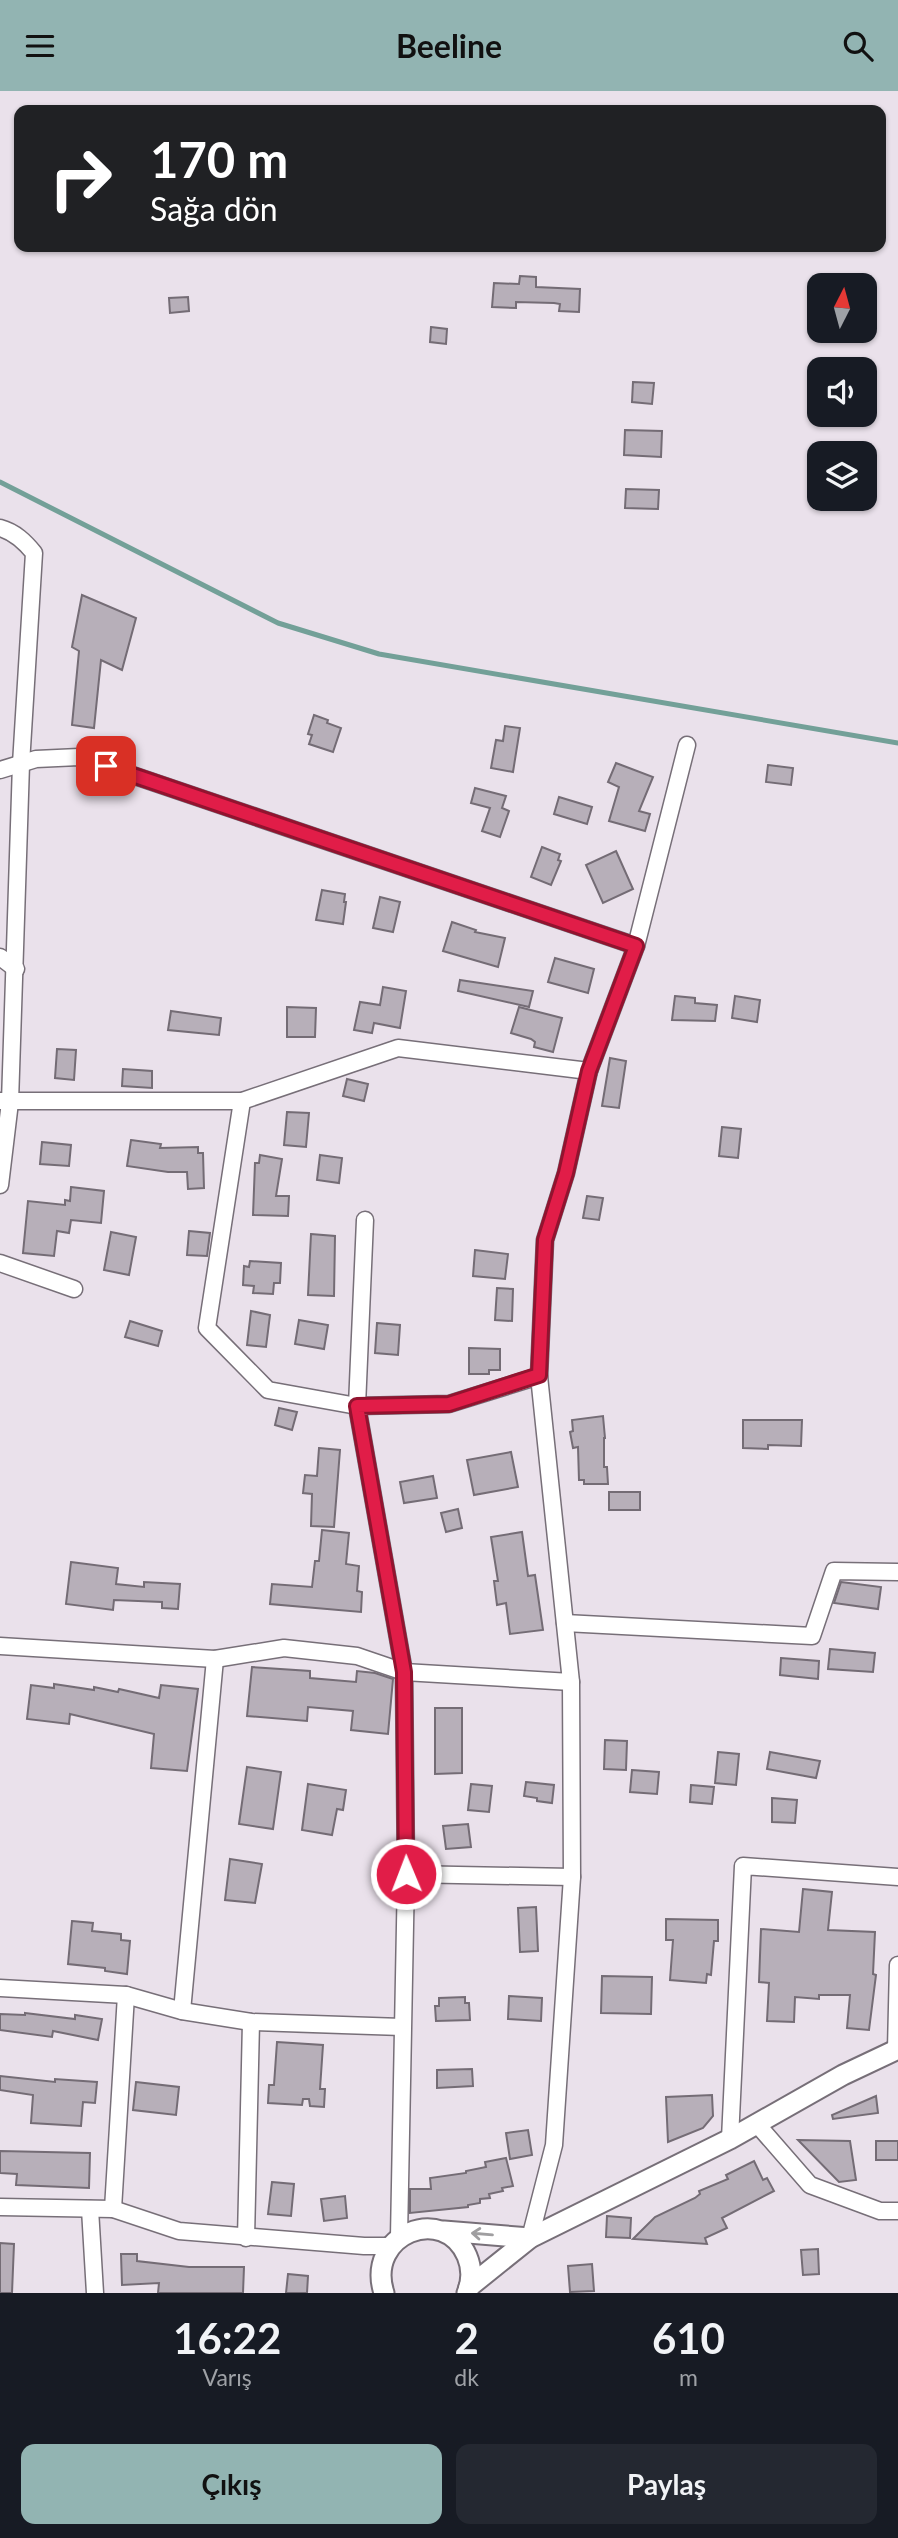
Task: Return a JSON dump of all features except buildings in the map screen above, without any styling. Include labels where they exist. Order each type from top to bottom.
[{"type":"street","points":[[0,528],[8,530],[25,542],[34,553],[21,764],[16,969],[0,1185]]},
{"type":"street","points":[[530,2238],[554,2145],[572,1877],[571,1682],[539,1375],[545,1240],[566,1173],[589,1071],[636,946],[687,745]]},
{"type":"street","points":[[0,770],[36,759],[79,757],[636,946]]},
{"type":"street","points":[[0,957],[16,969]]},
{"type":"street","points":[[5,1102],[242,1101],[398,1048],[589,1071]]},
{"type":"street","points":[[242,1101],[207,1328],[268,1390],[357,1406],[449,1404],[539,1375]]},
{"type":"street","points":[[365,1220],[357,1406],[404,1672],[406,1874],[402,2028],[395,2242],[380,2268],[384,2293]]},
{"type":"street","points":[[0,1263],[74,1289]]},
{"type":"street","points":[[565,1623],[812,1636],[834,1571],[898,1572]]},
{"type":"street","points":[[0,1646],[215,1659],[284,1648],[357,1656],[404,1672],[571,1682]]},
{"type":"street","points":[[182,2011],[215,1659]]},
{"type":"street","points":[[730,2139],[743,1865],[898,1877]]},
{"type":"street","points":[[406,1874],[572,1877]]},
{"type":"street","points":[[468,2290],[530,2238],[730,2139],[897,2049],[898,1965]]},
{"type":"street","points":[[0,1988],[126,1996],[182,2011],[251,2022],[402,2028]]},
{"type":"street","points":[[113,2209],[126,1996]]},
{"type":"street","points":[[246,2238],[251,2022]]},
{"type":"street","points":[[756,2123],[810,2185],[880,2211],[898,2211]]},
{"type":"street","points":[[0,2207],[113,2209],[179,2231],[365,2246],[395,2242],[410,2232],[435,2230],[530,2238]]},
{"type":"street","points":[[90,2209],[95,2293]]},
{"type":"street","points":[[435,2230],[447,2234],[465,2251],[470,2263],[468,2290]]},
{"type":"waterway","points":[[0,482],[278,623],[379,654],[898,743]]},
{"type":"route","points":[[106,766],[636,946],[589,1071],[566,1173],[545,1240],[539,1375],[449,1404],[357,1406],[404,1672],[406,1874]]}]
